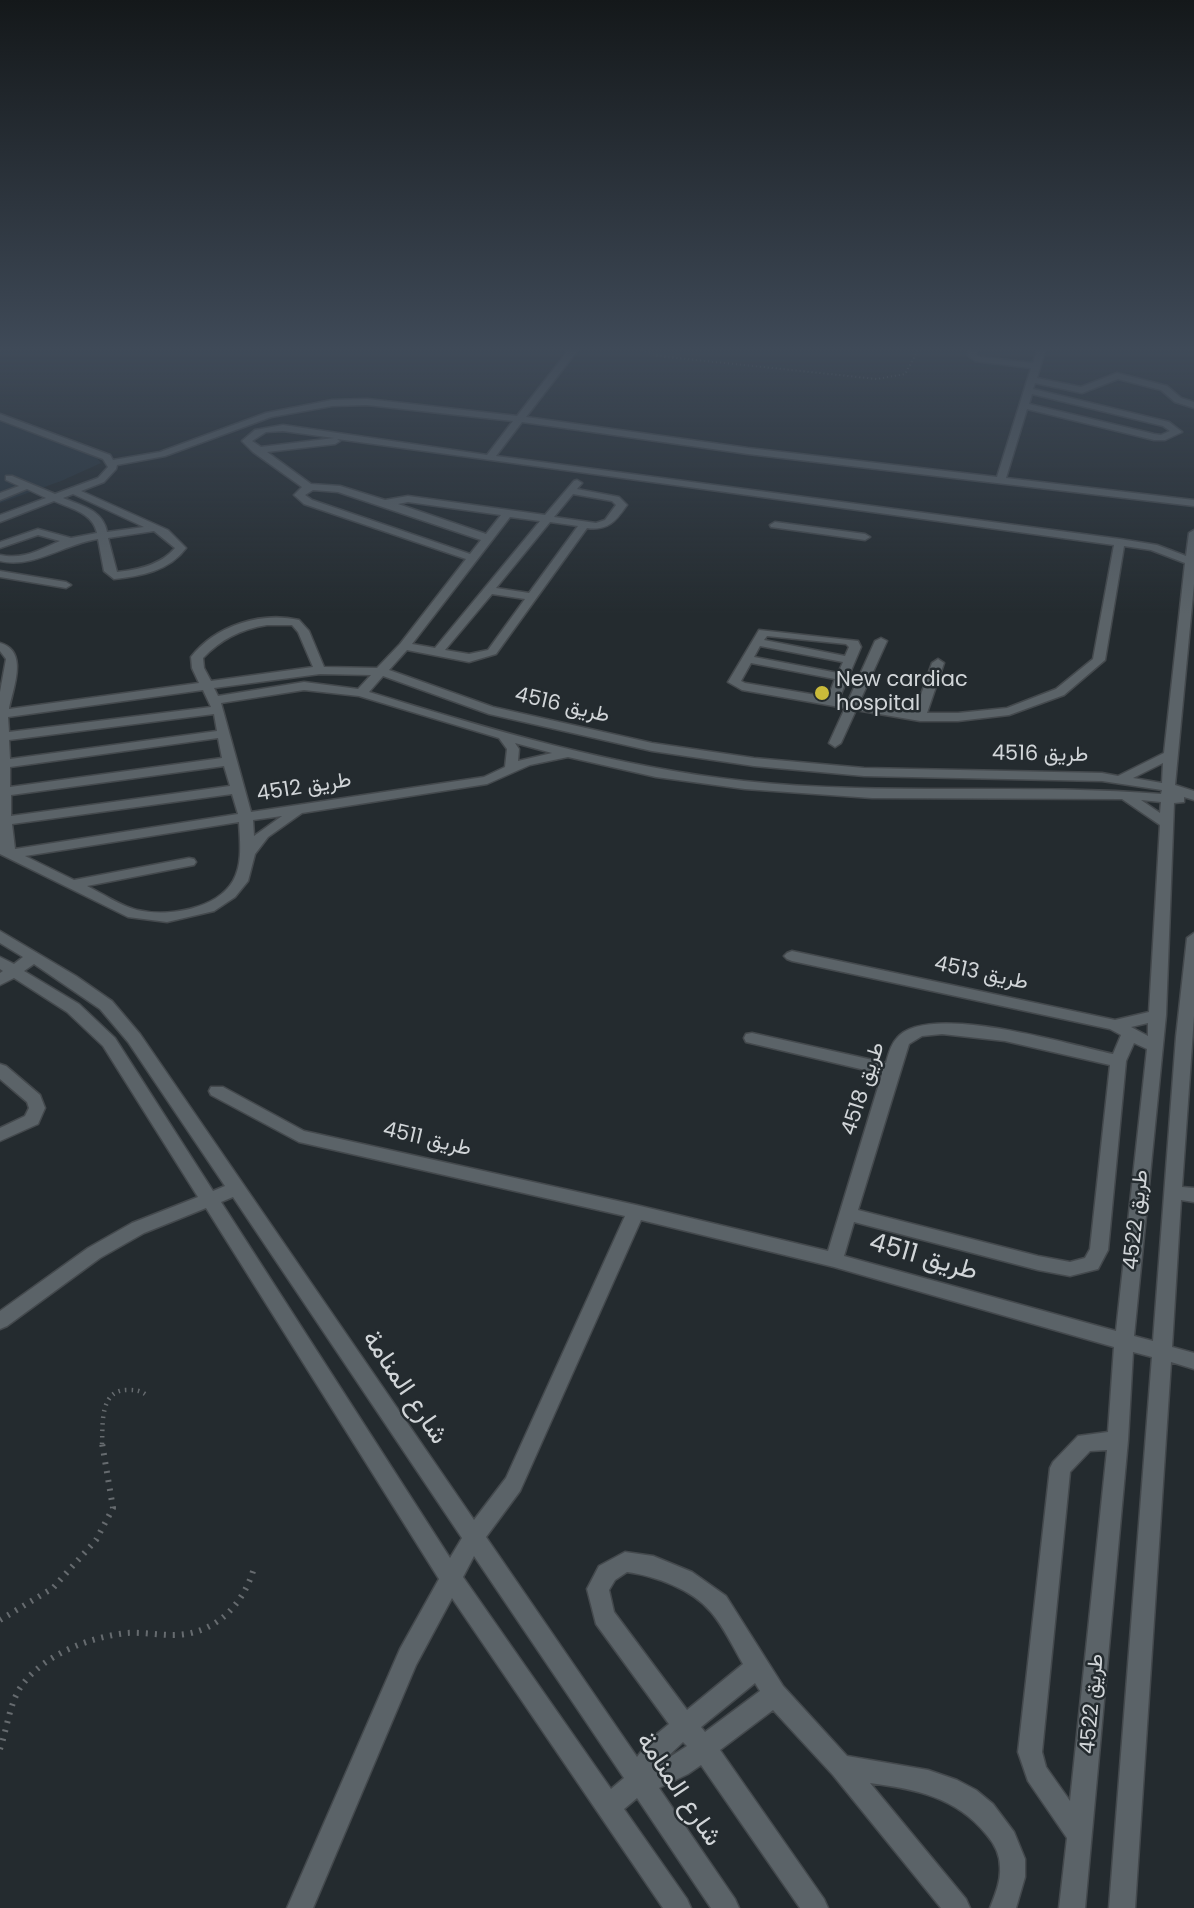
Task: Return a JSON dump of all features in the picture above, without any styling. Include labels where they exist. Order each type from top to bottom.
[{"type":"street","points":[[0,519],[102,480],[109,474],[111,463],[107,457],[51,436]]},
{"type":"street","points":[[111,463],[162,454],[211,436]]},
{"type":"street","points":[[251,436],[247,441],[256,450],[310,488]]},
{"type":"street","points":[[339,436],[587,471],[837,519],[1120,542],[1153,547],[1192,562]]},
{"type":"street","points":[[489,458],[505,436]]},
{"type":"street","points":[[640,436],[748,451],[1194,503]]},
{"type":"street","points":[[1001,480],[1015,436]]},
{"type":"street","points":[[1150,436],[1162,438],[1167,436]]},
{"type":"street","points":[[256,450],[356,438]]},
{"type":"street","points":[[437,653],[549,520],[587,471]]},
{"type":"street","points":[[9,478],[94,515],[100,523],[109,572],[114,576],[127,575],[170,560],[181,548],[156,528],[73,491]]},
{"type":"street","points":[[0,497],[27,486]]},
{"type":"street","points":[[472,558],[302,499],[299,495],[310,488],[329,487],[386,503],[489,539]]},
{"type":"street","points":[[386,503],[408,500],[584,525],[604,525],[622,505],[615,499],[571,491]]},
{"type":"street","points":[[362,693],[383,672],[507,514]]},
{"type":"street","points":[[775,525],[837,519],[865,537]]},
{"type":"street","points":[[404,646],[469,658],[492,652],[584,525]]},
{"type":"street","points":[[0,558],[17,561],[32,558],[70,541],[156,528]]},
{"type":"street","points":[[0,545],[38,532],[70,541]]},
{"type":"street","points":[[1153,547],[1193,538]]},
{"type":"street","name":"طريق 4522","points":[[1072,1908],[1118,1440],[1124,1343],[1158,1015],[1170,755],[1193,538]]},
{"type":"street","points":[[832,701],[855,647],[854,643],[763,632],[734,682],[737,685],[920,717],[958,717],[1009,711],[1060,692],[1099,660],[1120,542]]},
{"type":"street","points":[[0,574],[66,585]]},
{"type":"street","points":[[489,590],[532,597]]},
{"type":"street","points":[[0,646],[9,652],[12,659],[5,672],[1,714],[4,852],[246,818],[229,761],[217,705],[198,668],[197,657],[206,646],[234,629],[260,622],[295,622],[300,626],[320,670]]},
{"type":"street","points":[[835,743],[882,641]]},
{"type":"street","points":[[756,642],[850,660]]},
{"type":"street","points":[[746,659],[842,677]]},
{"type":"street","points":[[920,717],[938,663]]},
{"type":"street","name":"طريق 4516","points":[[1,714],[320,670],[383,672],[489,710],[652,747],[754,762],[864,772],[1121,779],[1169,793]]},
{"type":"street","name":"طريق 4516","points":[[1,737],[217,705],[304,686],[362,693],[571,754],[656,773],[746,785],[860,794],[1169,793],[1194,796]]},
{"type":"street","points":[[2,772],[223,734]]},
{"type":"street","points":[[503,735],[513,749],[511,769]]},
{"type":"street","name":"طريق 4512","points":[[4,852],[133,914],[166,917],[208,908],[230,894],[241,880],[248,853],[246,818],[487,780],[540,758],[571,754]]},
{"type":"street","name":"طريق 4516","points":[[1121,779],[1170,755]]},
{"type":"street","points":[[4,792],[229,761]]},
{"type":"street","points":[[5,821],[237,789]]},
{"type":"street","points":[[1123,794],[1155,813],[1168,825]]},
{"type":"street","points":[[248,853],[262,834],[301,809]]},
{"type":"street","points":[[73,884],[189,862]]},
{"type":"street","name":"شارع المنامة","points":[[0,936],[106,1005],[134,1038],[726,1908]]},
{"type":"street","name":"طريق 4522","points":[[1122,1908],[1174,1192],[1189,1038],[1194,938]]},
{"type":"street","name":"طريق 4513","points":[[792,956],[1116,1025],[1155,1047]]},
{"type":"street","points":[[5,971],[34,957]]},
{"type":"street","points":[[5,971],[73,1008],[108,1042],[451,1578],[678,1908]]},
{"type":"street","points":[[1116,1025],[1158,1015]]},
{"type":"street","name":"طريق 4518","points":[[834,1260],[891,1070],[903,1040],[917,1030],[955,1027],[988,1032],[1118,1061]]},
{"type":"street","points":[[848,1214],[1038,1263],[1070,1269],[1091,1264],[1100,1250],[1118,1061],[1130,1034]]},
{"type":"street","points":[[752,1038],[891,1070]]},
{"type":"street","points":[[0,1070],[34,1099],[37,1108],[32,1120],[0,1135]]},
{"type":"street","name":"طريق 4511","points":[[217,1091],[299,1136],[636,1212],[834,1260],[1194,1361]]},
{"type":"street","points":[[0,1321],[94,1253],[138,1228],[236,1189]]},
{"type":"street","points":[[1174,1192],[1194,1195]]},
{"type":"street","points":[[300,1908],[408,1657],[473,1538],[513,1484],[636,1212]]},
{"type":"street","points":[[1080,1836],[1036,1773],[1030,1752],[1060,1468],[1085,1442],[1118,1440]]},
{"type":"street","points":[[815,1908],[704,1748],[685,1727],[604,1616],[598,1589],[608,1573],[625,1563],[653,1566],[684,1579],[717,1603],[756,1668],[775,1694],[841,1767],[957,1908]]},
{"type":"street","points":[[639,1781],[646,1764],[660,1746],[756,1668]]},
{"type":"street","points":[[608,1807],[639,1781],[660,1776],[704,1748],[775,1694]]},
{"type":"street","points":[[841,1767],[908,1777],[955,1789],[987,1812],[1013,1851],[1012,1883],[1003,1908]]},
{"type":"path","points":[[0,1620],[53,1588],[96,1540],[113,1508],[102,1451],[104,1408],[107,1401],[122,1390],[139,1390],[145,1394]]},
{"type":"path","points":[[0,1749],[15,1698],[26,1681],[45,1665],[76,1647],[108,1636],[146,1633],[181,1635],[214,1625],[239,1605],[249,1587],[255,1568]]},
{"type":"shaded area","points":[[0,436],[47,436],[83,449],[101,463],[61,481],[0,503]]},
{"type":"place","name":"New cardiac hospital","points":[[822,693]]}]
